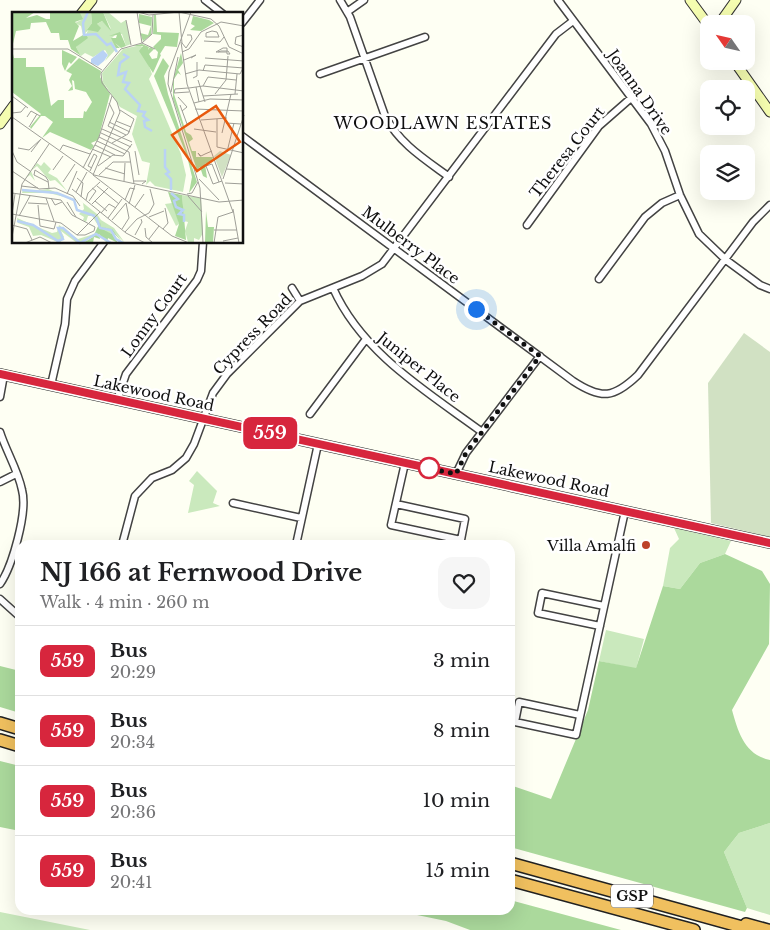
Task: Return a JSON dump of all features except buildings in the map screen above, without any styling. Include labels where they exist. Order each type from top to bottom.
[{"type":"highway","points":[[0,723],[15,727]]},
{"type":"highway","points":[[0,740],[15,744]]},
{"type":"highway","name":"GSP","points":[[515,864],[753,930]]},
{"type":"highway","name":"GSP","points":[[515,881],[694,930]]},
{"type":"highway","points":[[654,902],[768,930]]},
{"type":"main road","points":[[83,12],[92,0]]},
{"type":"main road","points":[[690,0],[701,15]]},
{"type":"main road","points":[[725,15],[736,0]]},
{"type":"main road","points":[[740,70],[770,112]]},
{"type":"main road","points":[[0,124],[12,108]]},
{"type":"main road","name":"Lakewood Road","points":[[2,375],[770,543]]},
{"type":"street","points":[[205,0],[220,12]]},
{"type":"street","points":[[244,20],[260,0]]},
{"type":"street","points":[[340,0],[347,12],[365,58],[385,116],[396,134],[410,148],[449,176]]},
{"type":"street","points":[[347,12],[364,0]]},
{"type":"street","name":"Joanna Drive","points":[[558,0],[651,124],[665,150],[680,195],[699,234],[726,260],[760,285],[770,289]]},
{"type":"street","name":"Cypress Road","points":[[123,540],[135,496],[152,478],[172,470],[186,458],[194,444],[213,393],[228,374],[300,301],[374,270],[395,249],[556,34],[573,21]]},
{"type":"street","points":[[320,74],[425,38]]},
{"type":"street","name":"Theresa Court","points":[[526,225],[600,126],[630,98]]},
{"type":"street","name":"Mulberry Place","points":[[244,137],[584,389],[598,394],[610,394],[623,390],[638,375],[754,222],[770,206]]},
{"type":"street","points":[[599,279],[645,217],[662,203],[680,195]]},
{"type":"street","points":[[51,386],[65,324],[67,299],[75,281],[103,244]]},
{"type":"street","name":"Lonny Court","points":[[117,400],[126,374],[197,280],[201,271],[203,244]]},
{"type":"street","points":[[292,288],[300,301]]},
{"type":"street","name":"Juniper Place","points":[[333,288],[342,308],[366,339],[404,374],[482,432]]},
{"type":"street","points":[[310,414],[366,339]]},
{"type":"street","points":[[456,474],[466,453],[540,356]]},
{"type":"street","points":[[0,397],[2,375]]},
{"type":"street","points":[[0,432],[23,491],[23,512],[16,540]]},
{"type":"street","points":[[297,540],[318,444]]},
{"type":"street","points":[[396,504],[465,519],[461,540],[391,525],[405,463]]},
{"type":"street","points":[[0,482],[16,474]]},
{"type":"street","points":[[233,503],[302,518]]},
{"type":"street","points":[[580,715],[519,702],[515,722],[576,735],[625,511]]},
{"type":"street","points":[[0,584],[7,574],[15,543]]},
{"type":"street","points":[[600,626],[538,613],[542,593],[604,606]]},
{"type":"street","points":[[0,599],[15,612]]},
{"type":"green space","points":[[744,333],[770,352],[770,537],[711,523],[708,383]]},
{"type":"green space","points":[[197,471],[217,491],[213,503],[220,506],[188,513],[194,485],[189,481]]},
{"type":"green space","points":[[674,528],[731,541],[725,554],[700,563],[680,589],[663,586],[670,548],[679,539]]},
{"type":"green space","points":[[725,554],[762,571],[770,584],[769,644],[732,710],[740,734],[749,748],[761,757],[770,760],[770,823],[739,833],[724,852],[747,908],[745,912],[515,848],[515,787],[551,799],[588,710],[599,661],[636,668],[663,586],[680,589],[700,563]]},
{"type":"green space","points":[[606,630],[644,639],[636,669],[599,661]]},
{"type":"green space","points":[[0,666],[15,670],[15,712],[0,707]]},
{"type":"green space","points":[[0,761],[15,765],[15,830],[0,827]]},
{"type":"green space","points":[[770,823],[770,915],[747,908],[724,852],[739,833]]},
{"type":"green space","points":[[515,901],[621,930],[470,930],[446,921],[417,915],[515,915]]},
{"type":"green space","points":[[0,912],[90,930],[0,930]]},
{"type":"bus line","name":"559","points":[[0,374],[770,543]]},
{"type":"place","name":"Villa Amalfi","points":[[646,545]]},
{"type":"district","name":"WOODLAWN ESTATES","points":[[443,123]]},
{"type":"route","points":[[429,468],[422,467],[456,474],[466,453],[540,356],[476,309]]}]
